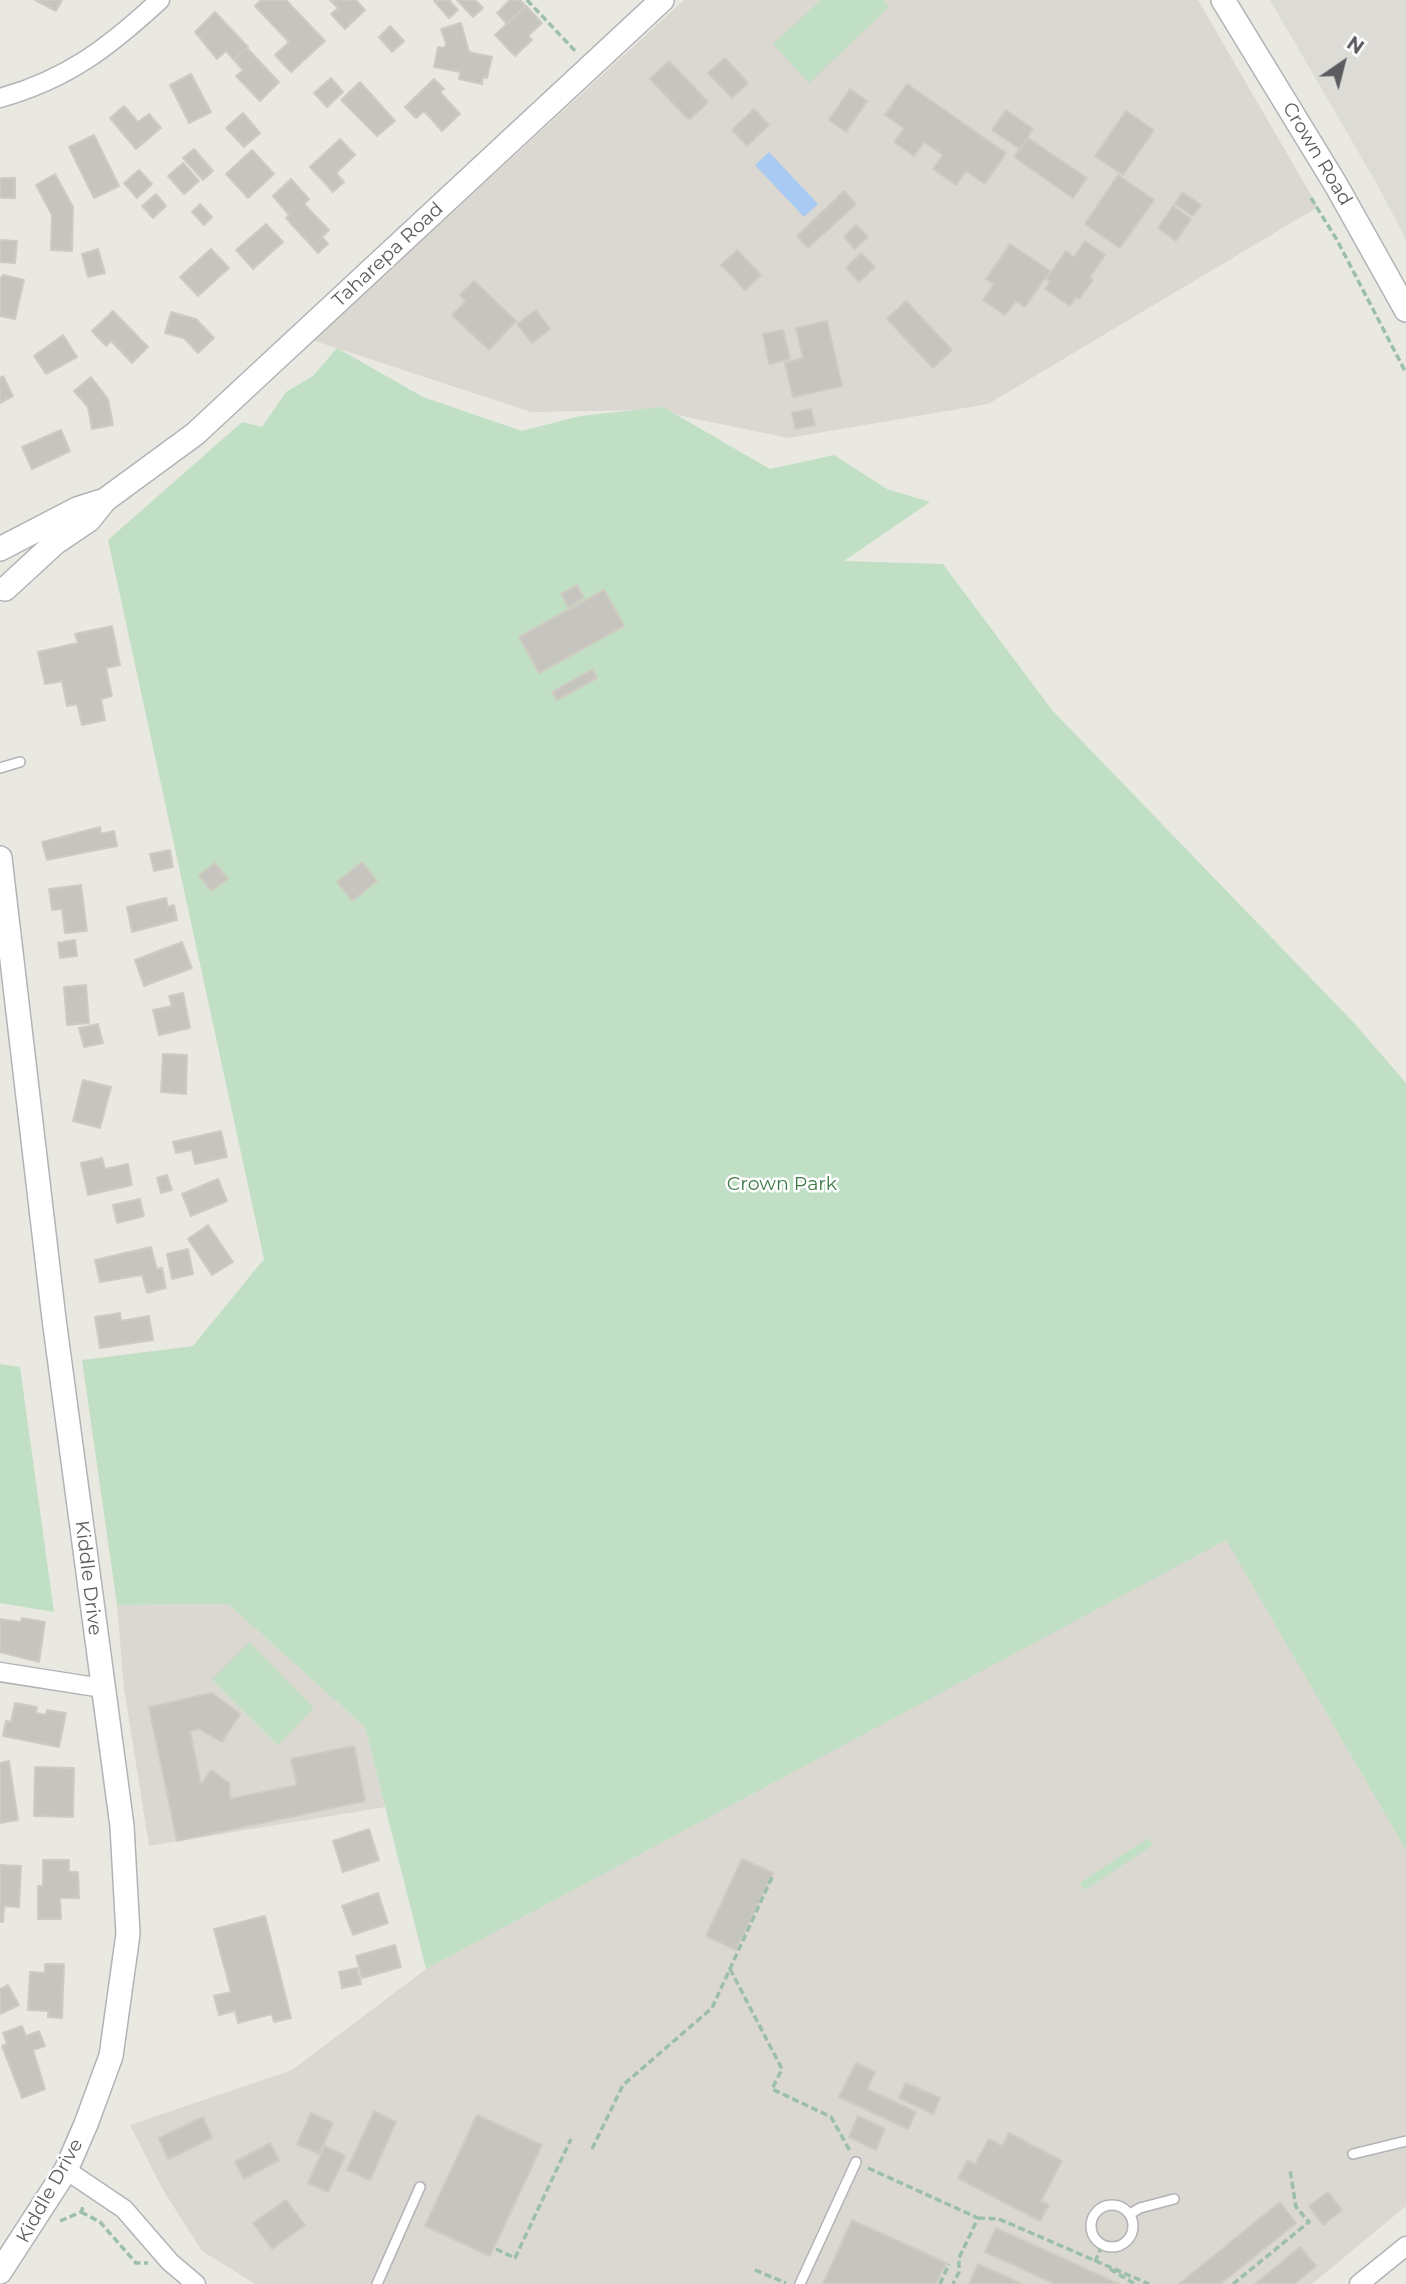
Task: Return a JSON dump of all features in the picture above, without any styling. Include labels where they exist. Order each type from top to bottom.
[{"type":"street","points":[[0,97],[64,75],[97,55],[160,0]]},
{"type":"street","name":"Taharepa Road","points":[[2,590],[55,543],[89,520],[105,500],[195,434],[662,0]]},
{"type":"street","name":"Crown Road","points":[[1223,0],[1336,185],[1406,310]]},
{"type":"street","name":"Taharepa Road","points":[[0,549],[77,509],[105,500]]},
{"type":"street","name":"Kiddle Drive","points":[[0,858],[102,1688],[126,1859],[128,1934],[111,2056],[66,2170],[0,2272]]},
{"type":"street","points":[[0,1672],[102,1688]]},
{"type":"street","points":[[66,2170],[124,2209],[170,2262],[196,2284]]},
{"type":"street","points":[[1359,2284],[1406,2246]]},
{"type":"lane","points":[[0,768],[20,762]]},
{"type":"lane","points":[[1353,2154],[1406,2141]]},
{"type":"lane","points":[[800,2284],[856,2162]]},
{"type":"lane","points":[[377,2284],[420,2187]]},
{"type":"lane","points":[[1130,2214],[1140,2208],[1174,2199]]},
{"type":"lane","points":[[1111,2204],[1130,2214],[1133,2227],[1128,2240],[1116,2247],[1102,2245],[1092,2235],[1090,2228],[1098,2209],[1111,2204]]},
{"type":"path","points":[[527,0],[590,67]]},
{"type":"path","points":[[1311,198],[1337,240],[1406,373]]},
{"type":"path","points":[[592,2149],[623,2085],[712,2008],[773,1875]]},
{"type":"path","points":[[730,1969],[782,2069],[772,2089],[831,2117],[856,2162],[978,2218],[999,2219],[1108,2268],[1135,2284]]},
{"type":"path","points":[[496,2249],[515,2258],[571,2139]]},
{"type":"path","points":[[1233,2284],[1309,2222],[1296,2207],[1290,2170]]},
{"type":"path","points":[[53,2232],[60,2221],[80,2212],[85,2204]]},
{"type":"path","points":[[80,2212],[100,2222],[136,2263],[148,2263]]},
{"type":"path","points":[[953,2284],[959,2272],[959,2258],[978,2218]]},
{"type":"path","points":[[1095,2262],[1102,2245]]},
{"type":"path","points":[[940,2284],[949,2264]]},
{"type":"path","points":[[1108,2268],[1120,2270],[1149,2284]]},
{"type":"path","points":[[755,2270],[788,2284]]},
{"type":"shaded area","points":[[684,0],[1198,0],[1318,207],[988,404],[788,438],[653,410],[531,412],[309,339],[345,311]]},
{"type":"shaded area","points":[[1270,0],[1406,0],[1406,240],[1378,186]]},
{"type":"shaded area","points":[[1226,1539],[1406,1850],[1406,2206],[1312,2284],[255,2284],[202,2251],[163,2190],[130,2125],[292,2070],[426,1969]]},
{"type":"shaded area","points":[[228,1604],[365,1727],[385,1807],[149,1846],[124,1688],[117,1605]]},
{"type":"green space","points":[[821,0],[883,0],[889,7],[809,83],[773,44]]},
{"type":"green space","name":"Crown Park","points":[[337,348],[423,397],[522,431],[580,416],[663,407],[770,469],[834,455],[887,489],[930,502],[844,561],[943,564],[1052,710],[1355,1024],[1406,1083],[1406,1850],[1226,1540],[426,1969],[365,1727],[228,1604],[117,1605],[82,1360],[193,1346],[264,1259],[108,540],[242,422],[262,427],[286,392],[313,376]]},
{"type":"green space","points":[[0,1364],[20,1367],[54,1612],[0,1603]]},
{"type":"green space","points":[[249,1642],[314,1708],[278,1745],[212,1679]]},
{"type":"green space","points":[[1148,1838],[1153,1845],[1085,1890],[1080,1883]]},
{"type":"water","points":[[769,152],[818,204],[804,217],[755,165]]},
{"type":"building","points":[[35,0],[62,0],[56,11]]},
{"type":"building","points":[[261,0],[286,0],[325,41],[291,72],[275,55],[289,42],[255,6]]},
{"type":"building","points":[[330,0],[356,0],[365,10],[345,29],[331,14],[338,8]]},
{"type":"building","points":[[449,0],[458,10],[449,18],[434,1]]},
{"type":"building","points":[[457,0],[475,0],[483,8],[473,17]]},
{"type":"building","points":[[510,0],[520,0],[526,6],[507,24],[497,13]]},
{"type":"building","points":[[526,6],[542,23],[528,36],[532,40],[515,56],[495,35]]},
{"type":"building","points":[[215,12],[248,47],[234,60],[226,51],[217,59],[195,32]]},
{"type":"building","points":[[461,23],[469,52],[492,57],[487,78],[483,77],[482,84],[459,79],[460,72],[434,67],[438,47],[445,48],[446,43],[441,29]]},
{"type":"building","points":[[390,26],[404,41],[392,52],[379,37]]},
{"type":"building","points":[[247,48],[279,82],[260,101],[236,76],[243,70],[234,60]]},
{"type":"building","points":[[725,58],[748,83],[732,98],[708,73]]},
{"type":"building","points":[[669,61],[708,102],[689,120],[650,79]]},
{"type":"building","points":[[191,74],[211,112],[189,123],[170,85]]},
{"type":"building","points":[[331,78],[343,92],[327,107],[314,93]]},
{"type":"building","points":[[434,79],[444,89],[440,92],[460,114],[442,131],[424,111],[416,118],[405,107]]},
{"type":"building","points":[[360,82],[395,121],[377,136],[341,100]]},
{"type":"building","points":[[907,84],[1006,153],[985,184],[966,171],[956,185],[933,169],[943,155],[924,142],[914,156],[894,142],[904,128],[885,115]]},
{"type":"building","points":[[850,89],[867,101],[846,132],[829,120]]},
{"type":"building","points":[[124,106],[138,122],[149,114],[161,128],[136,149],[110,118]]},
{"type":"building","points":[[754,109],[769,125],[747,146],[732,130]]},
{"type":"building","points":[[1006,110],[1033,129],[1020,149],[992,130]]},
{"type":"building","points":[[1126,111],[1154,130],[1123,175],[1095,156]]},
{"type":"building","points":[[243,113],[260,133],[244,147],[226,128]]},
{"type":"building","points":[[94,135],[119,186],[94,198],[69,147]]},
{"type":"building","points":[[1028,138],[1087,178],[1073,198],[1014,157]]},
{"type":"building","points":[[340,139],[355,155],[336,173],[344,182],[333,192],[310,167]]},
{"type":"building","points":[[194,149],[213,171],[203,180],[183,158]]},
{"type":"building","points":[[252,150],[274,174],[248,198],[226,174]]},
{"type":"building","points":[[183,163],[199,181],[184,194],[168,176]]},
{"type":"building","points":[[139,170],[152,184],[137,198],[124,183]]},
{"type":"building","points":[[55,174],[73,207],[72,251],[51,250],[52,215],[36,185]]},
{"type":"building","points":[[1118,175],[1154,200],[1120,248],[1085,224]]},
{"type":"building","points":[[0,178],[15,178],[15,198],[0,198]]},
{"type":"building","points":[[291,179],[309,199],[304,204],[329,230],[322,237],[328,244],[318,253],[286,218],[289,215],[273,196]]},
{"type":"building","points":[[844,191],[856,204],[808,248],[797,236]]},
{"type":"building","points":[[1182,192],[1201,205],[1193,216],[1175,204]]},
{"type":"building","points":[[156,194],[166,206],[153,218],[142,206]]},
{"type":"building","points":[[200,204],[212,217],[204,225],[192,212]]},
{"type":"building","points":[[1173,206],[1191,219],[1176,241],[1158,228]]},
{"type":"building","points":[[266,224],[283,242],[253,269],[236,250]]},
{"type":"building","points":[[856,225],[868,237],[855,249],[844,237]]},
{"type":"building","points":[[0,240],[17,241],[15,263],[0,262]]},
{"type":"building","points":[[1085,241],[1105,255],[1090,277],[1093,280],[1079,299],[1076,297],[1070,306],[1045,289],[1050,282],[1046,279],[1066,251],[1074,257]]},
{"type":"building","points":[[1010,244],[1050,271],[1025,307],[1016,301],[1005,315],[983,300],[994,284],[986,279]]},
{"type":"building","points":[[98,249],[105,273],[88,277],[82,254]]},
{"type":"building","points":[[211,249],[229,268],[198,296],[180,277]]},
{"type":"building","points":[[737,250],[761,275],[745,290],[721,265]]},
{"type":"building","points":[[861,253],[875,267],[859,282],[846,268]]},
{"type":"building","points":[[3,275],[24,280],[15,319],[0,316],[0,279]]},
{"type":"building","points":[[474,281],[516,321],[489,350],[452,315],[466,301],[460,295]]},
{"type":"building","points":[[906,301],[952,350],[933,368],[887,319]]},
{"type":"building","points":[[536,310],[550,329],[532,343],[517,324]]},
{"type":"building","points":[[113,311],[148,347],[132,363],[111,341],[106,346],[92,331]]},
{"type":"building","points":[[171,312],[196,319],[214,338],[198,353],[184,338],[165,333]]},
{"type":"building","points":[[827,321],[842,386],[793,397],[785,363],[803,358],[796,328]]},
{"type":"building","points":[[783,330],[790,359],[769,364],[763,334]]},
{"type":"building","points":[[63,335],[77,357],[46,374],[34,356]]},
{"type":"building","points":[[3,376],[13,396],[0,403],[0,378]]},
{"type":"building","points":[[91,377],[108,399],[113,425],[92,429],[88,407],[74,391]]},
{"type":"building","points":[[811,409],[815,425],[795,429],[792,413]]},
{"type":"building","points":[[61,430],[70,451],[32,469],[22,447]]},
{"type":"building","points":[[577,585],[584,598],[568,607],[561,594]]},
{"type":"building","points":[[604,590],[624,626],[539,673],[519,637]]},
{"type":"building","points":[[112,626],[120,665],[106,668],[112,696],[101,699],[105,720],[82,725],[77,704],[67,706],[62,681],[45,684],[38,652],[78,643],[75,634]]},
{"type":"building","points":[[593,669],[597,678],[557,700],[552,692]]},
{"type":"building","points":[[100,827],[101,834],[114,831],[117,846],[47,860],[42,842]]},
{"type":"building","points":[[170,850],[173,867],[154,871],[150,854]]},
{"type":"building","points":[[362,862],[377,881],[352,901],[337,882]]},
{"type":"building","points":[[215,863],[228,879],[211,891],[199,875]]},
{"type":"building","points":[[81,885],[87,931],[65,933],[62,909],[52,910],[49,889]]},
{"type":"building","points":[[166,898],[168,907],[174,905],[177,920],[132,932],[127,907]]},
{"type":"building","points":[[75,940],[77,956],[60,958],[58,943]]},
{"type":"building","points":[[182,942],[192,968],[144,986],[135,960]]},
{"type":"building","points":[[86,985],[89,1023],[67,1025],[64,987]]},
{"type":"building","points":[[183,993],[190,1028],[159,1035],[153,1010],[172,1006],[169,996]]},
{"type":"building","points":[[98,1024],[103,1043],[84,1047],[79,1028]]},
{"type":"building","points":[[163,1054],[187,1055],[186,1094],[161,1092]]},
{"type":"building","points":[[83,1080],[111,1087],[100,1128],[73,1121]]},
{"type":"building","points":[[221,1131],[227,1157],[195,1164],[192,1150],[176,1153],[173,1142]]},
{"type":"building","points":[[102,1158],[105,1169],[128,1164],[132,1185],[88,1195],[81,1163]]},
{"type":"building","points":[[167,1175],[172,1190],[161,1193],[157,1178]]},
{"type":"building","points":[[218,1179],[227,1201],[191,1216],[182,1194]]},
{"type":"building","points":[[140,1199],[144,1216],[117,1223],[113,1205]]},
{"type":"building","points":[[208,1225],[233,1262],[212,1275],[188,1239]]},
{"type":"building","points":[[151,1247],[157,1269],[162,1268],[166,1288],[147,1293],[142,1275],[100,1282],[95,1260]]},
{"type":"building","points":[[188,1249],[193,1274],[172,1279],[167,1254]]},
{"type":"building","points":[[120,1313],[121,1321],[149,1316],[153,1340],[100,1348],[95,1317]]},
{"type":"building","points":[[22,1618],[45,1622],[39,1662],[0,1652],[0,1619],[21,1622]]},
{"type":"building","points":[[212,1693],[240,1714],[222,1742],[199,1729],[190,1731],[201,1785],[211,1770],[229,1783],[230,1799],[297,1785],[291,1759],[354,1746],[365,1801],[177,1841],[149,1707]]},
{"type":"building","points":[[15,1703],[37,1707],[36,1713],[46,1715],[47,1710],[66,1713],[59,1747],[3,1736],[6,1721],[11,1722]]},
{"type":"building","points":[[9,1761],[18,1820],[0,1823],[0,1763]]},
{"type":"building","points":[[35,1767],[74,1768],[73,1817],[34,1816]]},
{"type":"building","points":[[369,1829],[379,1860],[343,1872],[333,1841]]},
{"type":"building","points":[[742,1859],[773,1873],[736,1950],[706,1936]]},
{"type":"building","points":[[43,1860],[69,1860],[69,1872],[78,1872],[79,1898],[60,1898],[61,1919],[38,1919],[38,1886],[43,1886]]},
{"type":"building","points":[[0,1865],[21,1866],[19,1907],[4,1906],[3,1922],[0,1922]]},
{"type":"building","points":[[378,1893],[388,1923],[353,1935],[342,1906]]},
{"type":"building","points":[[265,1916],[291,2018],[274,2022],[272,2014],[238,2023],[235,2011],[219,2015],[214,1996],[231,1992],[214,1929]]},
{"type":"building","points":[[395,1945],[401,1967],[362,1978],[356,1956]]},
{"type":"building","points":[[45,1964],[64,1964],[62,2018],[48,2017],[48,2011],[28,2010],[30,1972],[45,1973]]},
{"type":"building","points":[[357,1968],[361,1984],[342,1988],[339,1972]]},
{"type":"building","points":[[8,1985],[19,2005],[0,2014],[0,1989]]},
{"type":"building","points":[[22,2026],[26,2036],[39,2031],[45,2046],[33,2050],[45,2089],[22,2098],[2,2046],[7,2044],[3,2033]]},
{"type":"building","points":[[856,2063],[875,2072],[867,2089],[916,2112],[908,2129],[839,2097]]},
{"type":"building","points":[[906,2083],[940,2098],[933,2114],[899,2098]]},
{"type":"building","points":[[374,2111],[396,2122],[370,2180],[347,2170]]},
{"type":"building","points":[[311,2113],[333,2123],[319,2154],[297,2144]]},
{"type":"building","points":[[477,2115],[542,2145],[490,2256],[425,2226]]},
{"type":"building","points":[[858,2116],[885,2129],[876,2150],[849,2137]]},
{"type":"building","points":[[203,2117],[212,2138],[168,2159],[159,2138]]},
{"type":"building","points":[[1009,2133],[1062,2161],[1041,2201],[1049,2205],[1040,2221],[958,2178],[968,2160],[975,2164],[989,2139],[1002,2146]]},
{"type":"building","points":[[270,2143],[279,2160],[244,2179],[235,2162]]},
{"type":"building","points":[[325,2146],[345,2156],[328,2192],[308,2183]]},
{"type":"building","points":[[1328,2192],[1342,2210],[1323,2225],[1309,2206]]},
{"type":"building","points":[[286,2200],[305,2225],[272,2249],[253,2223]]},
{"type":"building","points":[[1280,2202],[1296,2223],[1220,2284],[1179,2284]]},
{"type":"building","points":[[852,2220],[946,2263],[936,2284],[823,2284]]},
{"type":"building","points":[[996,2228],[1119,2284],[1055,2284],[985,2252]]},
{"type":"building","points":[[1300,2247],[1316,2266],[1294,2284],[1255,2284]]},
{"type":"building","points":[[978,2264],[1022,2284],[969,2284]]}]
